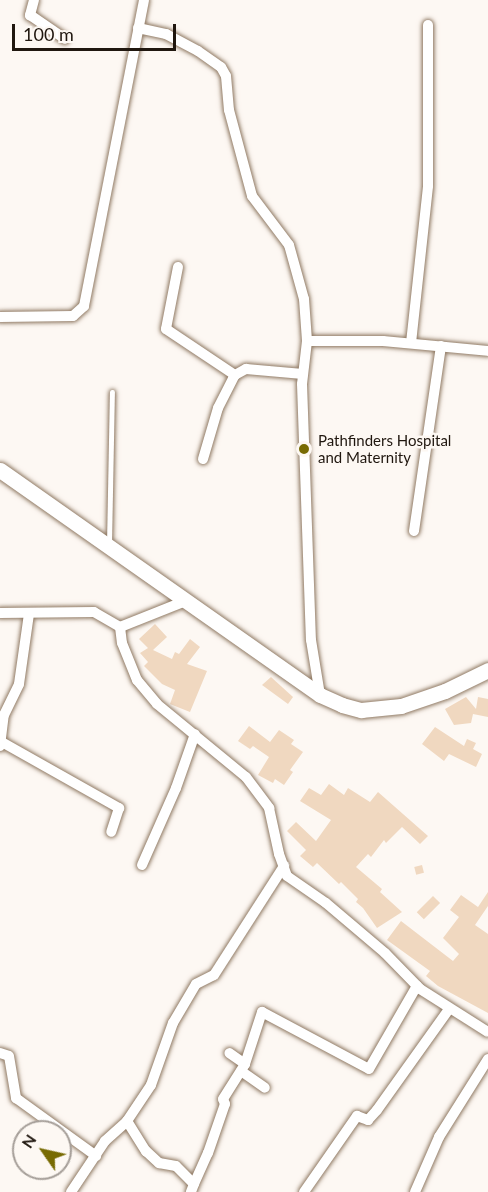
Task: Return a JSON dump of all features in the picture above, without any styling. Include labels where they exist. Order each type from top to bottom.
[{"type":"street","points":[[34,0],[30,15],[65,39]]},
{"type":"street","points":[[0,317],[73,316],[81,312],[84,306],[120,136],[119,118],[144,0]]},
{"type":"street","points":[[411,344],[428,186],[428,25]]},
{"type":"street","points":[[138,28],[166,34],[221,67],[226,76],[229,110],[252,196],[289,245],[304,299],[307,341],[303,374],[311,640],[320,695]]},
{"type":"street","points":[[178,267],[166,329],[235,375]]},
{"type":"street","points":[[307,341],[411,344],[488,351]]},
{"type":"street","points":[[414,531],[441,346]]},
{"type":"street","points":[[203,459],[218,408],[235,375],[246,369],[303,374]]},
{"type":"street","points":[[0,470],[320,695],[361,710],[382,710],[445,691],[488,670]]},
{"type":"street","points":[[120,627],[188,600]]},
{"type":"street","points":[[0,613],[94,612],[120,627]]},
{"type":"street","points":[[0,746],[4,715],[19,684],[29,614]]},
{"type":"street","points":[[120,627],[122,643],[137,680],[157,704],[246,777],[269,808],[287,876],[326,903],[385,953],[417,986],[449,1009],[488,1032]]},
{"type":"street","points":[[142,865],[176,788],[195,734]]},
{"type":"street","points":[[0,741],[119,808],[111,832]]},
{"type":"street","points":[[71,1192],[105,1141],[127,1121],[151,1085],[173,1023],[196,984],[214,975],[284,866]]},
{"type":"street","points":[[127,1121],[146,1151],[159,1163],[176,1166],[192,1188],[208,1154],[225,1104],[223,1099],[243,1067],[262,1012],[369,1069],[417,986]]},
{"type":"street","points":[[304,1192],[357,1116],[368,1120],[377,1110],[449,1009]]},
{"type":"street","points":[[0,1053],[9,1056],[16,1098],[96,1156]]},
{"type":"street","points":[[230,1053],[265,1088]]},
{"type":"street","points":[[415,1192],[439,1137],[488,1059]]},
{"type":"lane","points":[[109,546],[112,392]]},
{"type":"building","points":[[155,624],[167,637],[153,650],[172,659],[175,652],[179,654],[190,639],[200,647],[187,664],[207,671],[190,712],[170,704],[175,690],[162,684],[144,666],[148,662],[140,653],[148,648],[139,639]]},
{"type":"building","points":[[271,677],[293,697],[288,704],[262,685]]},
{"type":"building","points":[[466,697],[476,709],[478,697],[488,699],[488,717],[473,714],[471,723],[454,725],[445,709]]},
{"type":"building","points":[[249,726],[270,742],[279,730],[294,740],[291,744],[303,752],[290,770],[293,772],[284,785],[275,779],[273,783],[258,775],[269,757],[253,746],[250,749],[238,741]]},
{"type":"building","points":[[435,727],[464,746],[467,739],[476,743],[473,749],[482,754],[476,767],[449,754],[444,761],[422,744]]},
{"type":"building","points":[[329,784],[344,795],[348,788],[370,802],[378,792],[428,836],[420,844],[402,827],[386,843],[384,840],[371,857],[368,854],[356,867],[382,889],[380,892],[402,912],[377,928],[356,902],[358,899],[341,882],[339,884],[317,863],[313,867],[300,856],[306,850],[287,831],[296,822],[316,841],[331,820],[300,801],[309,788],[321,795]]},
{"type":"building","points":[[422,865],[424,873],[416,875],[414,867]]},
{"type":"building","points":[[488,892],[488,906],[475,925],[488,934],[488,1013],[438,986],[426,976],[430,971],[387,940],[401,921],[453,961],[459,954],[443,938],[459,917],[450,910],[461,895],[478,907]]},
{"type":"building","points":[[433,896],[440,903],[424,919],[417,912]]},
{"type":"place","name":"Pathfinders Hospital and Maternity","points":[[304,449]]}]
